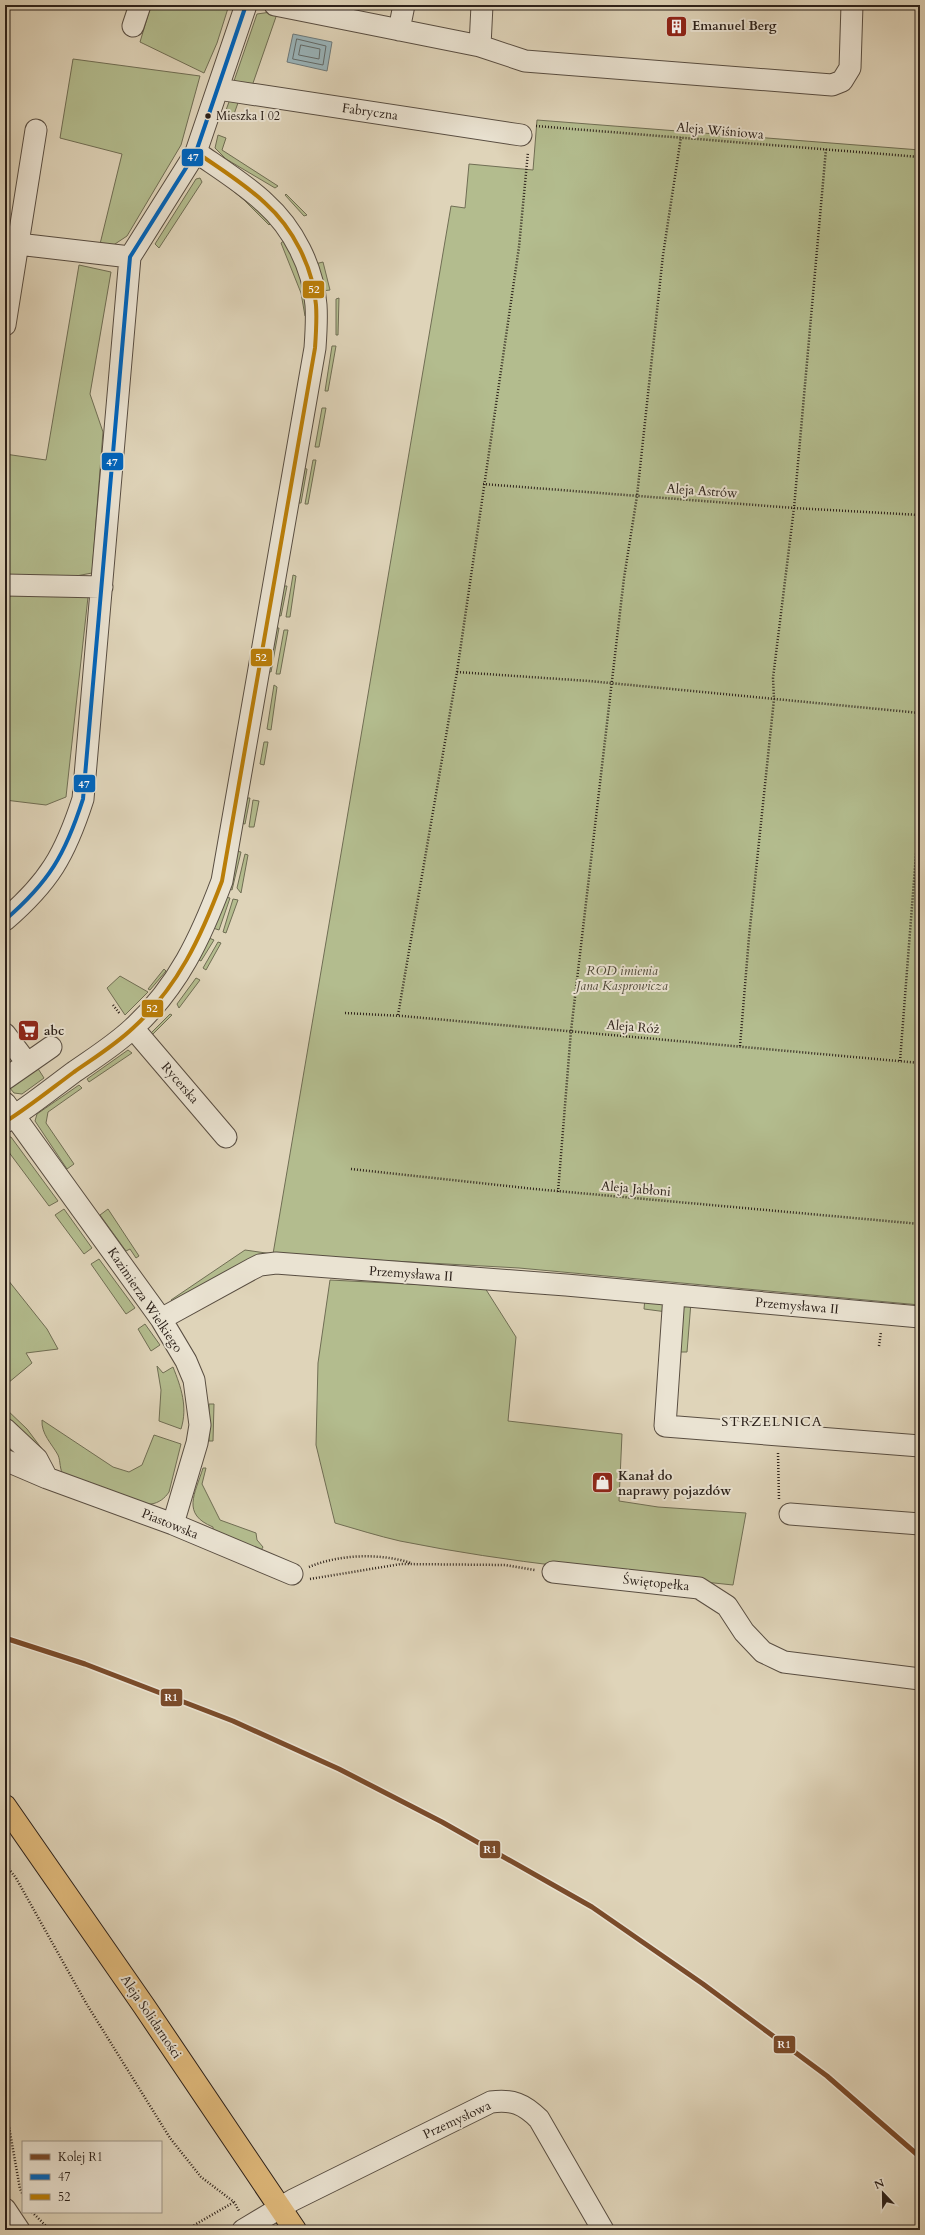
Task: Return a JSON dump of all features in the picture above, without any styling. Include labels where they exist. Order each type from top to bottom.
[{"type":"main road","name":"Aleja Solidarności","points":[[5,1806],[295,2230]]},
{"type":"street","points":[[133,26],[140,5]]},
{"type":"street","points":[[5,920],[30,898],[52,871],[73,832],[83,799],[130,257],[196,152],[246,5]]},
{"type":"street","points":[[275,5],[480,46],[525,61],[832,85],[842,81],[850,68],[852,5]]},
{"type":"street","points":[[399,30],[404,5]]},
{"type":"street","points":[[480,46],[482,5]]},
{"type":"street","name":"Fabryczna","points":[[218,89],[521,134]]},
{"type":"street","points":[[5,325],[36,130]]},
{"type":"street","points":[[8,1114],[133,1028],[177,977],[206,925],[222,881],[315,348],[316,306],[314,287],[297,243],[267,204],[196,152]]},
{"type":"street","points":[[18,244],[130,257]]},
{"type":"street","points":[[5,585],[102,587]]},
{"type":"street","name":"Rycerska","points":[[133,1028],[226,1137]]},
{"type":"street","points":[[5,1034],[27,1064]]},
{"type":"street","points":[[5,1080],[51,1047]]},
{"type":"street","name":"Kazimierza Wielkiego","points":[[8,1114],[162,1319],[187,1363],[194,1380],[200,1424],[197,1443],[173,1524]]},
{"type":"street","name":"Przemysława II","points":[[162,1319],[252,1269],[268,1263],[674,1295],[920,1317]]},
{"type":"street","points":[[674,1295],[665,1426],[920,1443]]},
{"type":"street","points":[[5,1429],[37,1459],[47,1478]]},
{"type":"street","name":"Piastowska","points":[[5,1460],[47,1478],[173,1524],[292,1574]]},
{"type":"street","points":[[790,1514],[920,1524]]},
{"type":"street","name":"Świętopełka","points":[[553,1572],[699,1588],[728,1606],[744,1632],[763,1652],[784,1662],[920,1679]]},
{"type":"street","name":"Przemysłowa","points":[[246,2228],[293,2200],[491,2102],[503,2100],[515,2102],[528,2109],[539,2119],[603,2230]]},
{"type":"street","points":[[5,2209],[19,2230]]},
{"type":"path","name":"Aleja Wiśniowa","points":[[521,134],[533,125],[920,157]]},
{"type":"path","points":[[398,1015],[457,672],[483,484],[521,232],[528,152],[521,134]]},
{"type":"path","points":[[558,1192],[571,1031],[612,684],[637,496],[663,255],[681,138]]},
{"type":"path","points":[[740,1046],[749,937],[774,699],[773,678],[794,508],[826,149]]},
{"type":"path","name":"Aleja Astrów","points":[[483,484],[794,508],[920,515]]},
{"type":"path","points":[[457,672],[612,684],[920,713]]},
{"type":"path","points":[[900,1061],[920,803]]},
{"type":"path","name":"Aleja Róż","points":[[345,1013],[398,1015],[920,1063]]},
{"type":"path","name":"Aleja Jabłoni","points":[[351,1169],[558,1192],[920,1224]]},
{"type":"path","points":[[778,1434],[779,1512],[790,1514]]},
{"type":"path","points":[[292,1574],[323,1561],[343,1558],[397,1558],[414,1564]]},
{"type":"path","points":[[292,1574],[301,1580],[326,1578],[372,1568],[414,1564],[505,1565],[553,1572]]},
{"type":"path","points":[[5,1864],[16,1878],[86,2003],[170,2138],[201,2177],[234,2202],[246,2228]]},
{"type":"path","points":[[5,2104],[22,2194]]},
{"type":"path","points":[[186,2230],[234,2202]]},
{"type":"path","points":[[33,2213],[50,2230]]},
{"type":"green space","points":[[151,5],[229,5],[217,43],[204,73],[140,42]]},
{"type":"green space","points":[[278,11],[252,86],[234,81],[257,14]]},
{"type":"green space","points":[[73,59],[200,76],[181,145],[127,236],[112,246],[100,244],[122,154],[60,138]]},
{"type":"green space","points":[[230,99],[239,100],[233,117],[225,113]]},
{"type":"green space","name":"ROD imienia Jana Kasprowicza","points":[[537,120],[920,150],[920,1305],[519,1268],[320,1257],[275,1257],[174,1304],[171,1300],[245,1250],[273,1254],[451,206],[465,208],[469,164],[533,170]]},
{"type":"green space","points":[[218,135],[226,138],[222,150],[278,186],[275,188],[226,159],[215,148]]},
{"type":"green space","points":[[200,178],[202,182],[159,248],[155,244],[196,179]]},
{"type":"green space","points":[[228,184],[273,221],[269,225],[244,200],[227,186]]},
{"type":"green space","points":[[286,194],[307,215],[304,216],[285,195]]},
{"type":"green space","points":[[286,239],[297,259],[309,314],[305,316],[301,293],[281,243]]},
{"type":"green space","points":[[323,262],[330,290],[322,291],[315,264]]},
{"type":"green space","points":[[79,265],[111,272],[90,394],[103,432],[92,573],[60,579],[5,578],[5,454],[46,460]]},
{"type":"green space","points":[[339,298],[338,335],[336,335],[336,299]]},
{"type":"green space","points":[[332,346],[336,346],[328,391],[325,391]]},
{"type":"green space","points":[[322,408],[326,408],[319,447],[315,447]]},
{"type":"green space","points":[[313,460],[316,460],[308,504],[305,504]]},
{"type":"green space","points":[[302,468],[307,469],[301,503],[298,503]]},
{"type":"green space","points":[[293,575],[296,576],[290,617],[286,617]]},
{"type":"green space","points":[[281,586],[287,586],[281,616],[276,615]]},
{"type":"green space","points":[[42,589],[88,597],[66,797],[46,805],[5,800],[5,597]]},
{"type":"green space","points":[[274,628],[279,628],[271,672],[267,671]]},
{"type":"green space","points":[[284,630],[288,630],[280,674],[276,674]]},
{"type":"green space","points":[[274,685],[277,687],[271,730],[267,729]]},
{"type":"green space","points":[[264,742],[268,742],[264,765],[260,764]]},
{"type":"green space","points":[[245,798],[250,798],[245,824],[240,823]]},
{"type":"green space","points":[[253,800],[259,801],[254,827],[249,827]]},
{"type":"green space","points":[[236,851],[241,852],[232,890],[227,888]]},
{"type":"green space","points":[[245,854],[248,855],[241,893],[237,888]]},
{"type":"green space","points":[[225,897],[230,898],[219,930],[213,928]]},
{"type":"green space","points":[[233,899],[238,900],[226,933],[223,932]]},
{"type":"green space","points":[[209,938],[214,940],[201,961],[197,959]]},
{"type":"green space","points":[[218,942],[221,943],[206,970],[203,968]]},
{"type":"green space","points":[[164,969],[166,971],[150,990],[148,989]]},
{"type":"green space","points":[[120,976],[148,992],[125,1015],[107,988]]},
{"type":"green space","points":[[196,978],[200,980],[179,1008],[177,1004]]},
{"type":"green space","points":[[170,1014],[172,1015],[151,1036],[150,1034]]},
{"type":"green space","points":[[128,1050],[132,1053],[89,1082],[87,1079]]},
{"type":"green space","points":[[37,1067],[44,1078],[22,1094],[14,1093],[9,1087]]},
{"type":"green space","points":[[79,1085],[82,1088],[48,1112],[46,1123],[74,1164],[67,1169],[35,1121],[37,1114]]},
{"type":"green space","points":[[5,1137],[11,1137],[58,1201],[49,1206],[5,1147]]},
{"type":"green space","points":[[64,1209],[92,1248],[84,1254],[55,1215]]},
{"type":"green space","points":[[108,1209],[139,1256],[136,1258],[130,1249],[126,1251],[100,1215]]},
{"type":"green space","points":[[99,1259],[135,1308],[126,1314],[91,1264]]},
{"type":"green space","points":[[8,1280],[47,1329],[58,1349],[26,1353],[32,1363],[8,1383],[5,1389],[5,1283]]},
{"type":"green space","points":[[330,1280],[485,1288],[516,1337],[508,1421],[622,1434],[619,1501],[658,1507],[746,1513],[733,1585],[565,1567],[441,1549],[375,1535],[335,1523],[316,1445],[318,1363]]},
{"type":"green space","points":[[645,1298],[661,1300],[667,1312],[644,1309]]},
{"type":"green space","points":[[691,1302],[687,1352],[676,1352],[680,1307]]},
{"type":"green space","points":[[145,1324],[160,1345],[151,1351],[138,1329]]},
{"type":"green space","points":[[157,1366],[163,1373],[173,1367],[183,1397],[184,1413],[181,1429],[159,1421],[161,1390]]},
{"type":"green space","points":[[209,1404],[214,1404],[213,1441],[209,1441]]},
{"type":"green space","points":[[5,1408],[27,1429],[45,1453],[5,1425]]},
{"type":"green space","points":[[42,1420],[113,1467],[129,1472],[142,1465],[154,1435],[181,1444],[169,1492],[157,1503],[142,1504],[120,1498],[64,1476],[61,1471],[58,1455],[47,1439],[43,1430]]},
{"type":"green space","points":[[203,1468],[206,1468],[202,1484],[220,1520],[256,1533],[257,1540],[263,1547],[259,1554],[213,1533],[213,1527],[203,1522],[197,1516],[193,1502]]},
{"type":"water","points":[[293,34],[332,42],[327,71],[287,62]]},
{"type":"rail line","name":"R1","points":[[5,1638],[85,1664],[233,1721],[339,1769],[442,1822],[592,1907],[703,1984],[827,2076],[920,2157]]},
{"type":"transit line","name":"47","points":[[5,920],[33,893],[54,866],[69,836],[83,799],[130,257],[196,152],[246,5]]},
{"type":"transit line","name":"52","points":[[5,1122],[112,1046],[149,1012],[163,996],[186,960],[206,922],[222,881],[315,348],[316,305],[311,277],[306,263],[293,236],[284,224],[275,213],[249,189],[196,152]]},
{"type":"place","name":"Emanuel Berg","points":[[677,26]]},
{"type":"place","name":"Mieszka I 02","points":[[208,116]]},
{"type":"place","name":"abc","points":[[29,1031]]},
{"type":"place","name":"Kanał do naprawy pojazdów","points":[[603,1483]]},
{"type":"district","name":"STRZELNICA","points":[[772,1421]]}]
